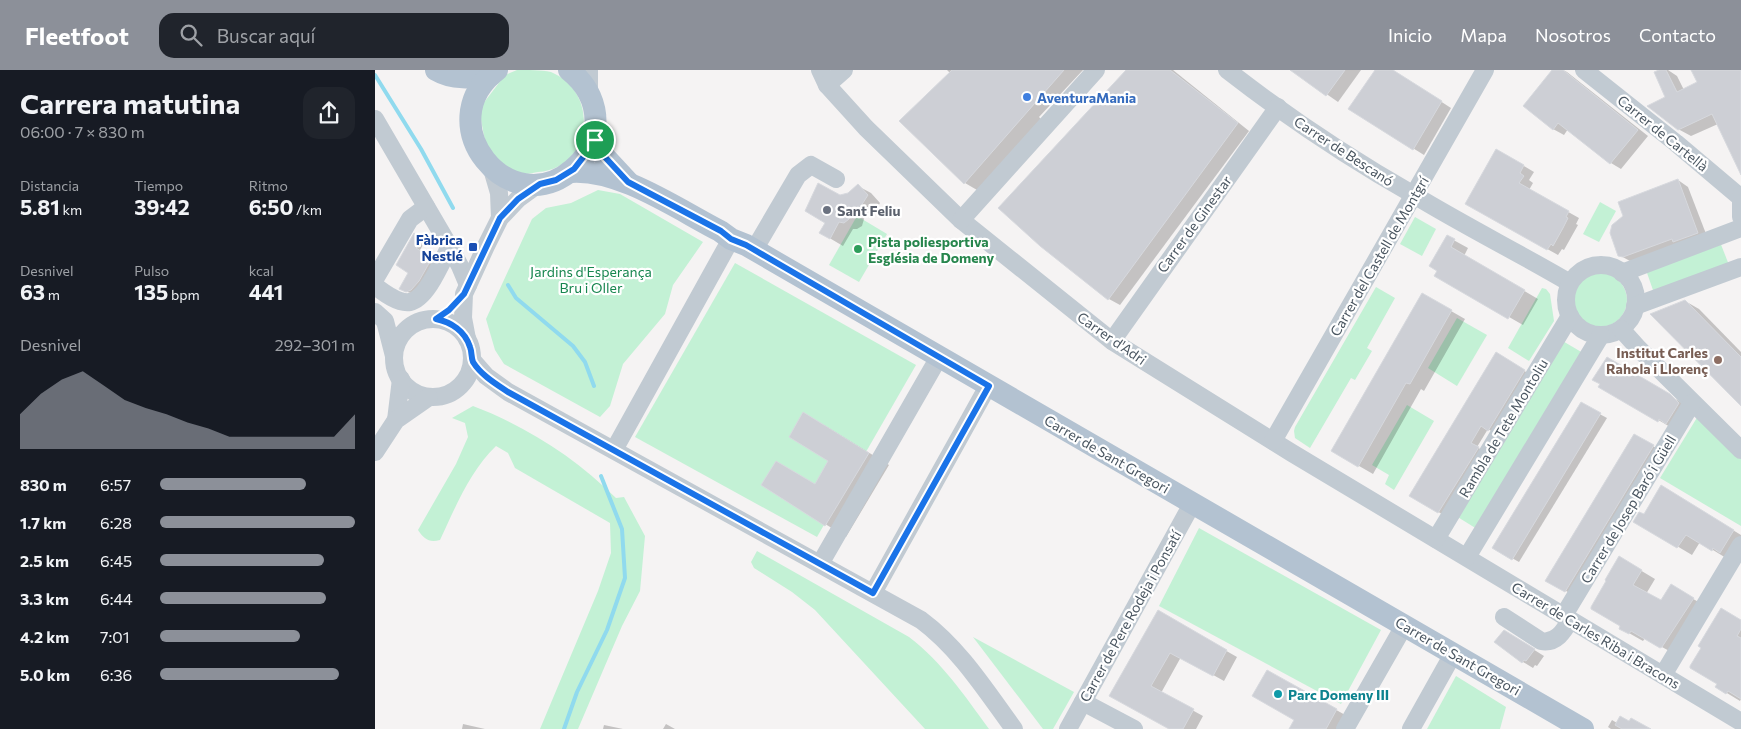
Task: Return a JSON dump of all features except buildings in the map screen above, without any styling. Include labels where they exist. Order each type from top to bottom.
[{"type":"main road","points":[[494,72],[477,94],[471,110],[470,123],[474,142],[483,160],[501,175],[515,181],[540,184],[556,180],[570,172],[585,156],[594,136],[595,116],[589,93],[578,78],[569,70]]},
{"type":"main road","points":[[444,72],[468,78],[494,72]]},
{"type":"main road","points":[[444,72],[471,110]]},
{"type":"main road","name":"Carrer de Sant Gregori","points":[[594,136],[603,155],[628,182]]},
{"type":"main road","name":"Carrer de Sant Gregori","points":[[570,172],[587,172],[628,182],[721,231],[731,239],[754,250],[1583,729]]},
{"type":"street","points":[[589,70],[589,93]]},
{"type":"street","points":[[823,77],[844,70]]},
{"type":"street","points":[[961,220],[1096,70]]},
{"type":"street","name":"Carrer de Bescanó","points":[[1227,70],[1343,152],[1413,195],[1570,283]]},
{"type":"street","name":"Carrer del Castell de Montgrí","points":[[1273,441],[1485,70]]},
{"type":"street","name":"Carrer de Cartellà","points":[[1585,70],[1741,196]]},
{"type":"street","name":"Carrer d'Adri","points":[[823,77],[866,128],[961,220],[1112,341],[1451,548]]},
{"type":"street","name":"Carrer de Ginestar","points":[[1112,341],[1277,107]]},
{"type":"street","points":[[375,119],[460,266],[466,289],[463,318],[472,360],[469,374],[455,390]]},
{"type":"street","points":[[754,250],[798,175],[811,165],[836,179]]},
{"type":"street","points":[[492,169],[499,193],[500,218]]},
{"type":"street","points":[[436,319],[449,310],[466,289],[500,218],[518,199],[540,184]]},
{"type":"street","points":[[1741,196],[1741,217]]},
{"type":"street","points":[[375,279],[410,219],[427,207]]},
{"type":"street","points":[[1622,273],[1741,228]]},
{"type":"street","points":[[614,450],[731,239]]},
{"type":"street","points":[[375,286],[394,299],[409,303],[421,298],[450,246]]},
{"type":"street","points":[[1592,266],[1604,266],[1622,273],[1630,282],[1635,294],[1635,306],[1632,316],[1621,329],[1613,333],[1601,335],[1589,333],[1577,326],[1570,316],[1566,304],[1566,294],[1570,283],[1581,272],[1592,266]]},
{"type":"street","points":[[1635,306],[1741,266]]},
{"type":"street","name":"Rambla de Tete Montoliu","points":[[1436,539],[1570,316]]},
{"type":"street","points":[[416,323],[380,317],[396,369],[401,379],[415,392],[429,397],[443,396],[466,385],[475,383],[508,392]]},
{"type":"street","points":[[394,358],[400,338],[407,329],[425,320],[436,319],[453,325],[467,339]]},
{"type":"street","points":[[1621,329],[1741,450]]},
{"type":"street","points":[[1467,557],[1601,335]]},
{"type":"street","points":[[820,564],[939,357]]},
{"type":"street","points":[[472,360],[486,376],[508,392],[921,620],[950,645],[1015,729]]},
{"type":"street","points":[[396,420],[401,379]]},
{"type":"street","points":[[873,593],[989,386]]},
{"type":"street","points":[[375,452],[396,420],[429,397]]},
{"type":"street","name":"Carrer de Josep Baró i Güell","points":[[1504,617],[1541,642],[1553,640],[1565,631],[1567,618],[1693,403]]},
{"type":"street","name":"Carrer de Pere Rodeja i Ponsatí","points":[[1068,729],[1192,504]]},
{"type":"street","points":[[1663,676],[1741,545]]},
{"type":"street","name":"Carrer de Carles Riba i Bracons","points":[[1451,548],[1741,722]]},
{"type":"street","points":[[1345,729],[1404,626]]},
{"type":"street","points":[[1411,729],[1453,654]]},
{"type":"street","points":[[1083,702],[1134,729]]},
{"type":"green space","points":[[517,70],[551,72],[567,82],[578,96],[583,112],[583,128],[579,144],[570,158],[556,167],[534,173],[521,174],[487,152],[479,109],[505,75]]},
{"type":"green space","name":"Jardins d'Esperança Bru i Oller","points":[[598,190],[620,194],[703,242],[673,285],[665,314],[623,364],[610,406],[600,417],[504,364],[495,350],[486,319],[532,219],[546,208],[571,203]]},
{"type":"green space","points":[[1600,202],[1616,211],[1599,242],[1583,234]]},
{"type":"green space","name":"Pista poliesportiva Església de Domeny","points":[[857,216],[887,234],[859,282],[829,265]]},
{"type":"green space","points":[[1415,217],[1436,229],[1422,256],[1400,244]]},
{"type":"green space","points":[[1720,242],[1729,265],[1654,293],[1646,270]]},
{"type":"green space","points":[[735,263],[916,365],[817,537],[635,437]]},
{"type":"green space","points":[[1595,273],[1605,273],[1615,277],[1623,285],[1627,300],[1623,315],[1615,323],[1605,327],[1595,327],[1585,323],[1577,315],[1573,305],[1573,295],[1577,285],[1585,277]]},
{"type":"green space","points":[[1376,287],[1395,298],[1367,348],[1372,351],[1355,380],[1351,378],[1310,448],[1295,438],[1295,427]]},
{"type":"green space","points":[[1542,288],[1546,289],[1550,294],[1554,321],[1529,361],[1508,348]]},
{"type":"green space","points":[[1457,318],[1487,335],[1457,386],[1428,368]]},
{"type":"green space","points":[[1561,340],[1583,353],[1477,529],[1456,516]]},
{"type":"green space","points":[[1407,405],[1434,421],[1394,490],[1385,484],[1389,475],[1372,465]]},
{"type":"green space","points":[[473,406],[531,433],[549,444],[601,483],[616,498],[624,497],[645,536],[640,591],[622,626],[578,729],[540,729],[598,591],[611,553],[610,523],[515,468],[508,453],[496,446],[471,478],[440,540],[430,541],[425,538],[418,530],[456,464],[468,437],[465,423],[452,418]]},
{"type":"green space","points":[[1698,416],[1741,457],[1741,526],[1660,478]]},
{"type":"green space","points":[[1199,528],[1381,630],[1341,704],[1159,606]]},
{"type":"green space","points":[[757,551],[909,637],[942,668],[989,729],[925,729],[815,610],[792,592],[754,568],[751,562]]},
{"type":"green space","points":[[973,637],[1074,692],[1053,729],[1043,729]]},
{"type":"green space","points":[[1456,676],[1506,707],[1500,729],[1427,729]]},
{"type":"waterway","points":[[375,75],[421,149],[453,208]]},
{"type":"waterway","points":[[508,285],[516,298],[573,346],[585,362],[594,386]]},
{"type":"waterway","points":[[564,729],[577,692],[607,630],[625,578],[622,529],[601,476]]},
{"type":"place","name":"AventuraMania","points":[[1027,97]]},
{"type":"place","name":"Sant Feliu","points":[[827,210]]},
{"type":"place","name":"Fàbrica Nestlé","points":[[473,247]]},
{"type":"place","name":"Pista poliesportiva Església de Domeny","points":[[858,249]]},
{"type":"place","name":"Institut Carles Rahola i Llorenç","points":[[1718,360]]},
{"type":"place","name":"Parc Domeny III","points":[[1278,694]]},
{"type":"route","points":[[594,136],[595,140],[603,155],[628,182],[721,231],[731,239],[746,245],[989,386],[873,593],[508,392],[477,367],[472,360],[469,344],[463,333],[448,322],[436,319],[449,310],[464,294],[500,218],[518,199],[540,184],[556,180],[570,172],[585,156],[594,136]]}]
